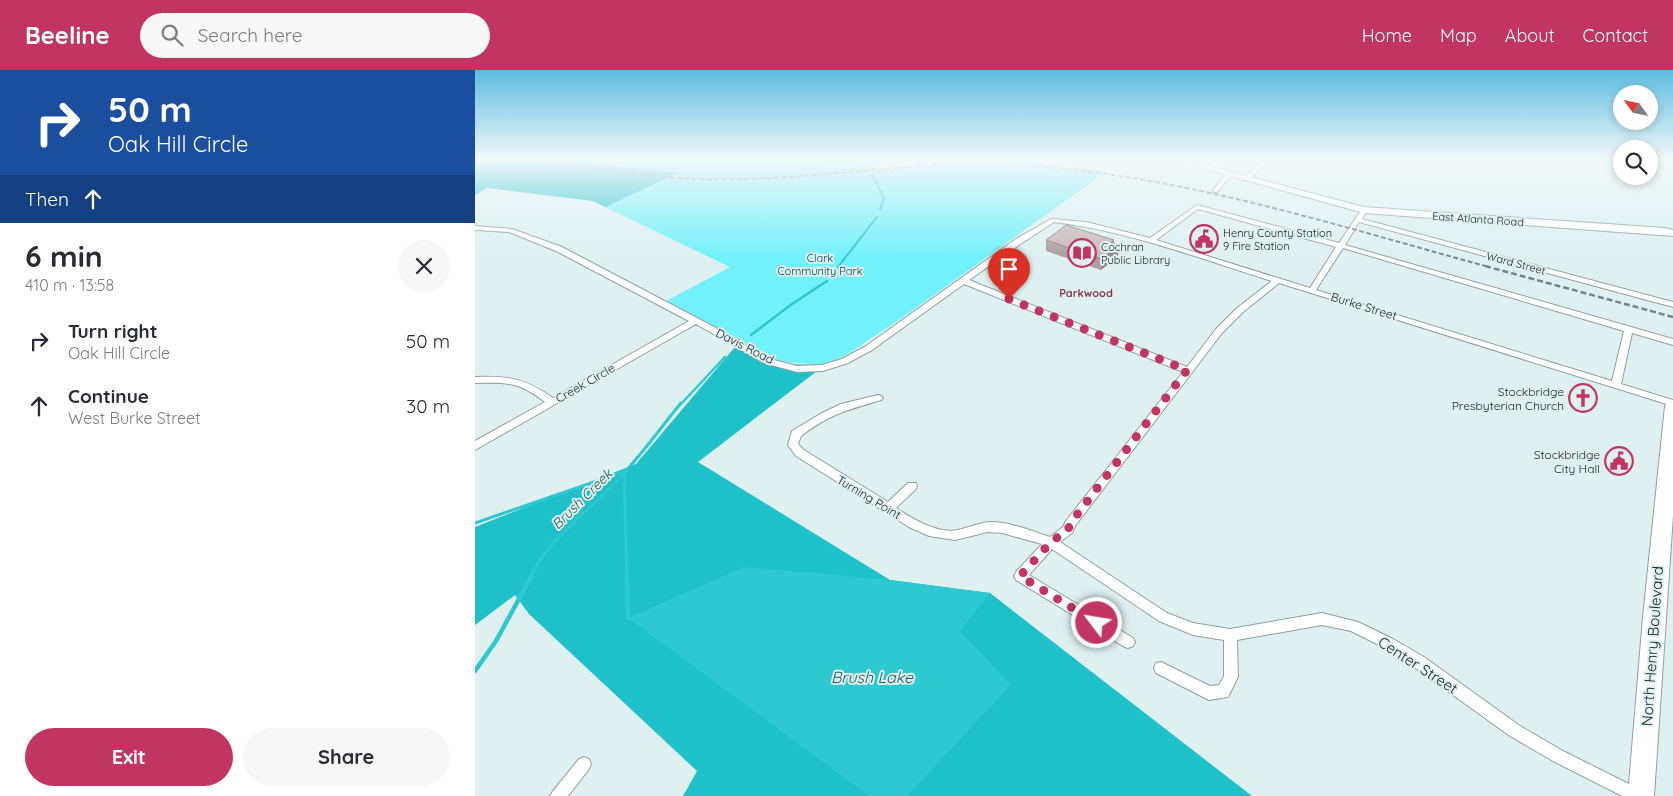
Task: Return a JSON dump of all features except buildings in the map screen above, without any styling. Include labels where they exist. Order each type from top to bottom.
[{"type":"highway","name":"North Henry Boulevard","points":[[1639,796],[1669,490],[1673,404]]},
{"type":"street","name":"East Atlanta Road","points":[[1295,192],[1364,210],[1673,233]]},
{"type":"street","points":[[1151,241],[1197,207],[1342,246],[1673,342]]},
{"type":"street","points":[[1312,290],[1364,210]]},
{"type":"street","name":"Burke Street","points":[[1053,220],[1086,224],[1151,241],[1673,404]]},
{"type":"street","name":"Davis Road","points":[[475,228],[510,230],[559,249],[767,361],[797,369],[823,368],[845,361],[869,348],[1019,241],[1053,220]]},
{"type":"street","name":"Ward Street","points":[[1359,220],[1673,305]]},
{"type":"street","points":[[1128,642],[1020,576],[1051,542],[1068,530],[1070,524],[1219,331],[1240,310],[1279,280]]},
{"type":"street","points":[[964,281],[1187,370]]},
{"type":"street","name":"Creek Circle","points":[[475,446],[695,321]]},
{"type":"street","points":[[1616,385],[1629,328]]},
{"type":"street","points":[[475,380],[520,382],[533,388],[551,402]]},
{"type":"street","name":"Turning Point","points":[[878,398],[851,403],[830,412],[796,434],[793,445],[800,453],[913,524],[943,535],[955,535],[995,527],[1015,530],[1051,542]]},
{"type":"street","points":[[889,508],[912,486]]},
{"type":"street","name":"Center Street","points":[[1051,542],[1170,620],[1193,629],[1230,635],[1322,619],[1353,626],[1388,643],[1419,662],[1515,731],[1558,756],[1639,796]]},
{"type":"street","points":[[1161,668],[1209,693],[1223,692],[1231,677],[1230,635]]},
{"type":"street","points":[[558,796],[584,764]]},
{"type":"green space","name":"Clark Community Park","points":[[635,192],[1078,192],[906,315],[848,354],[825,365],[767,361],[695,321],[657,306],[730,267],[605,207]]},
{"type":"shaded area","points":[[519,192],[637,192],[605,207],[593,201]]},
{"type":"shaded area","points":[[735,347],[767,364],[825,365],[698,462],[890,580],[990,593],[1252,796],[683,796],[697,771],[529,614],[515,595],[475,625],[475,527],[636,464]]},
{"type":"water","name":"Brush Lake","points":[[744,567],[890,580],[990,593],[960,631],[1011,685],[907,796],[869,796],[628,618]]},
{"type":"waterway","name":"Brush Creek","points":[[880,209],[884,199],[881,192]]},
{"type":"waterway","name":"Brush Creek","points":[[838,267],[877,217]]},
{"type":"waterway","name":"Brush Creek","points":[[832,274],[839,266]]},
{"type":"waterway","name":"Brush Creek","points":[[751,335],[792,304],[827,281]]},
{"type":"waterway","name":"Brush Creek","points":[[680,405],[725,357]]},
{"type":"waterway","name":"Brush Creek","points":[[624,473],[681,403]]},
{"type":"waterway","points":[[475,523],[623,472]]},
{"type":"waterway","name":"Brush Creek","points":[[530,578],[556,540],[624,473]]},
{"type":"waterway","points":[[624,473],[627,578]]},
{"type":"waterway","name":"Brush Creek","points":[[475,671],[496,641],[531,577]]},
{"type":"waterway","points":[[627,577],[628,618]]},
{"type":"railway","points":[[1205,192],[1310,217],[1489,267]]},
{"type":"railway","points":[[1485,266],[1673,317]]},
{"type":"place","name":"Henry County Station 9 Fire Station","points":[[1204,239]]},
{"type":"place","name":"Cochran Public Library","points":[[1082,253]]},
{"type":"place","name":"Stockbridge Presbyterian Church","points":[[1583,398]]},
{"type":"place","name":"Stockbridge City Hall","points":[[1619,461]]},
{"type":"district","name":"Parkwood","points":[[1086,293]]},
{"type":"route","points":[[1009,299],[1187,370],[1070,524],[1068,530],[1051,542],[1020,576],[1097,623]]}]
